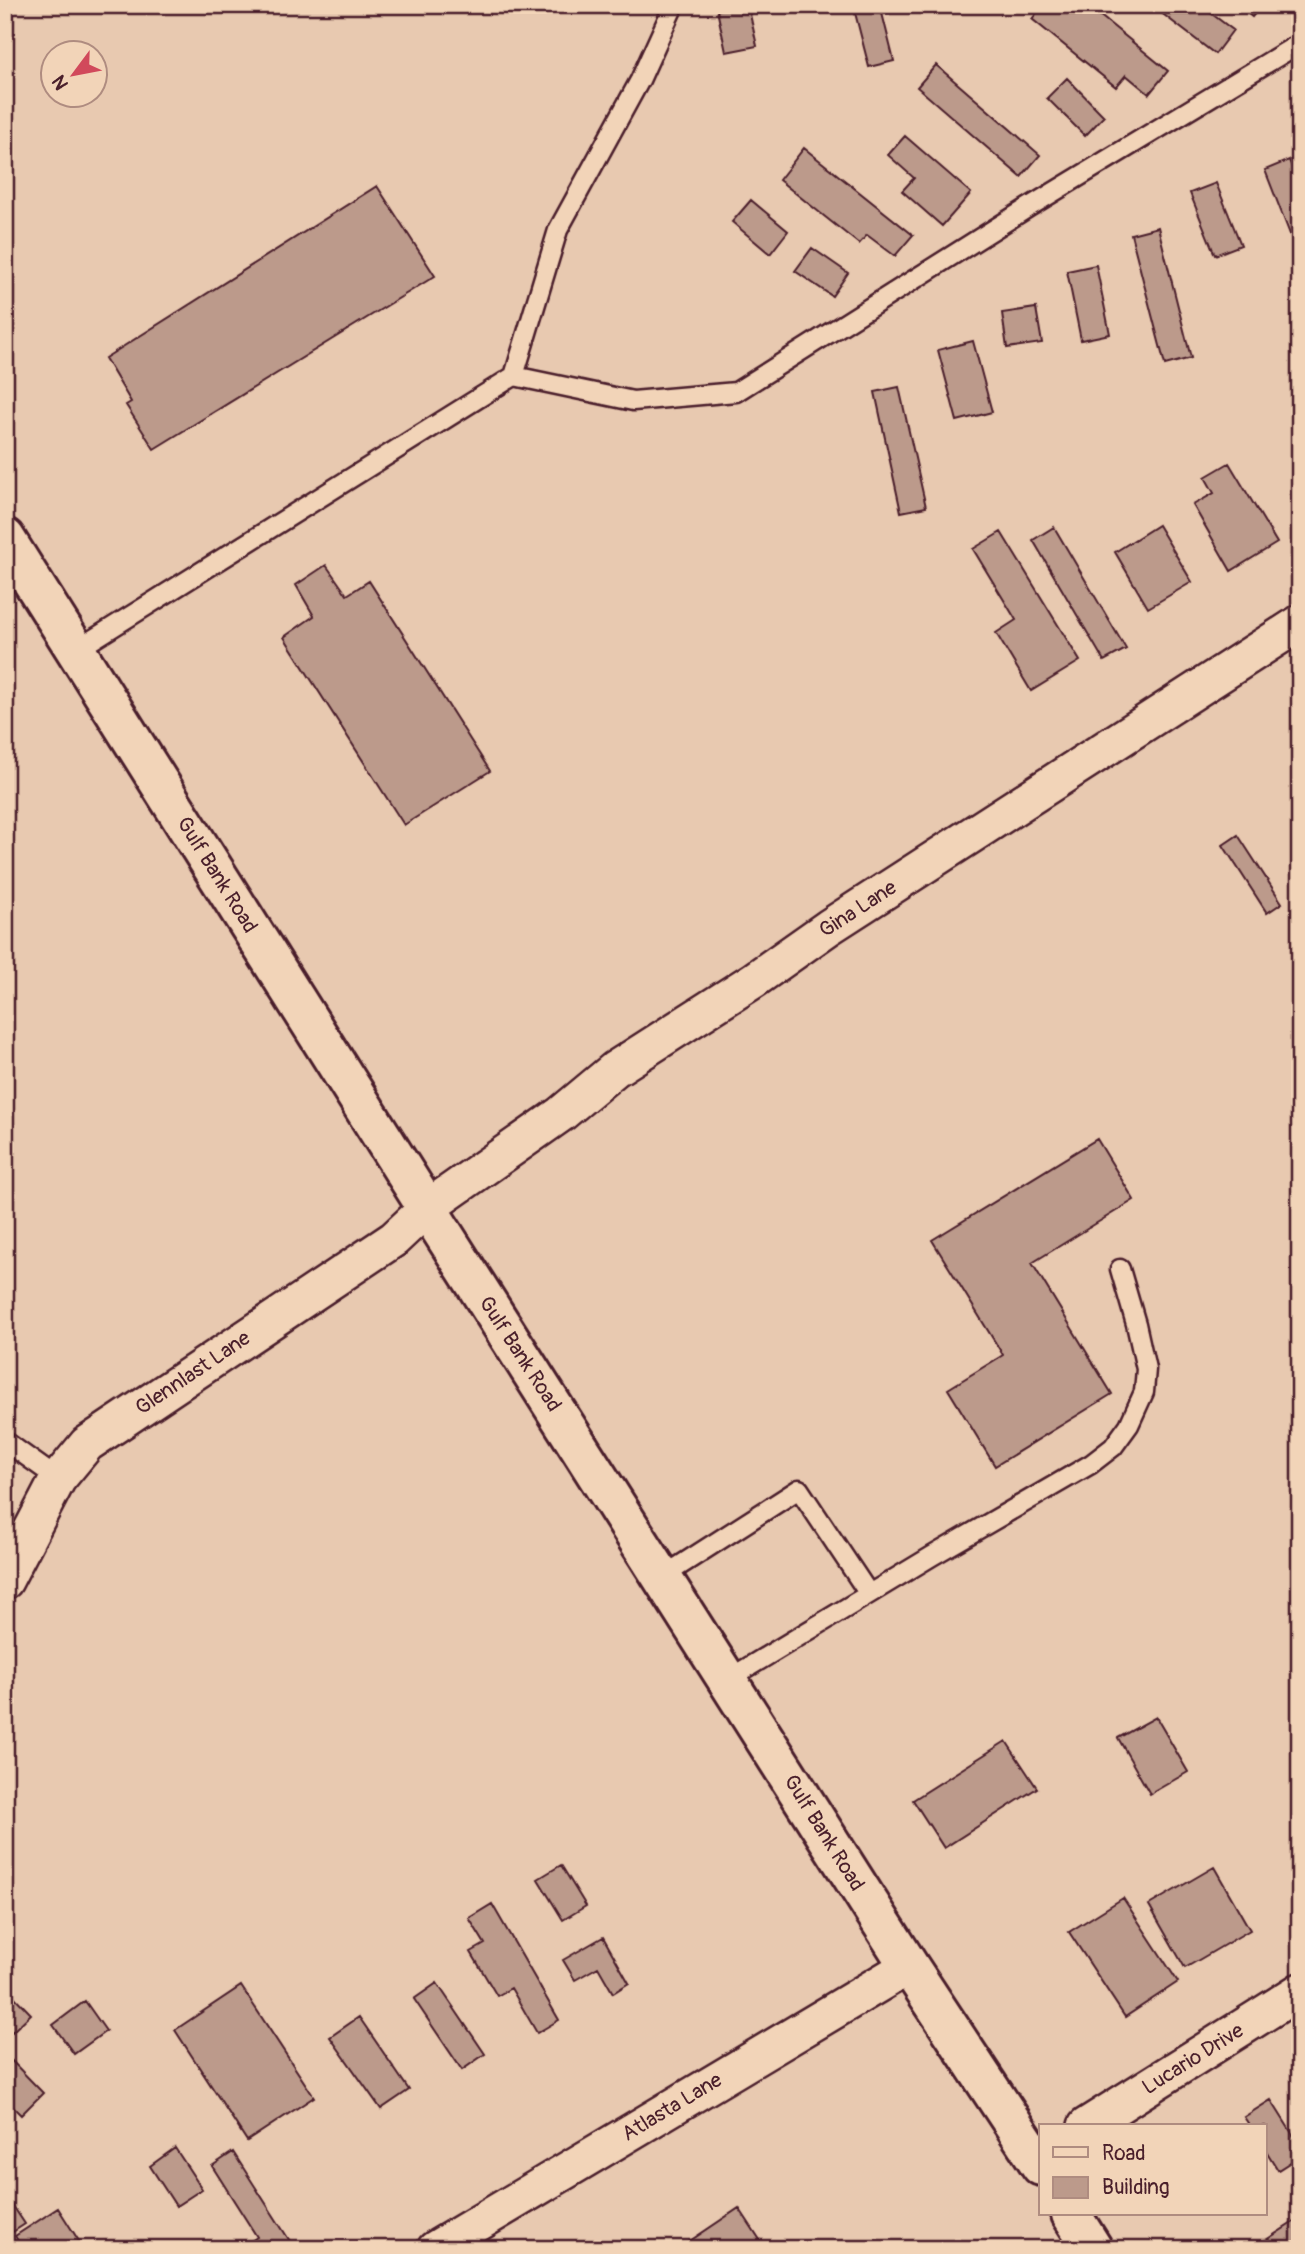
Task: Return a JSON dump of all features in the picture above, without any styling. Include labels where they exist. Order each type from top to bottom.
[{"type":"main road","name":"Gulf Bank Road","points":[[5,538],[909,1966],[1039,2160]]},
{"type":"main road","points":[[1072,2216],[1093,2249]]},
{"type":"street","name":"Gina Lane","points":[[427,1208],[561,1114],[615,1069],[754,980],[829,927],[1300,623]]},
{"type":"street","name":"Glennlast Lane","points":[[5,1581],[58,1479],[87,1444],[394,1240],[427,1208]]},
{"type":"street","name":"Atlasta Lane","points":[[435,2249],[909,1966]]},
{"type":"street","name":"Lucario Drive","points":[[1089,2124],[1300,1991]]},
{"type":"lane","points":[[76,650],[514,376],[558,230],[640,80],[674,5]]},
{"type":"lane","points":[[514,376],[633,401],[736,392],[1029,207],[1300,43]]},
{"type":"lane","points":[[727,1680],[1091,1464],[1113,1447],[1129,1424],[1144,1392],[1146,1369],[1120,1269]]},
{"type":"lane","points":[[5,1441],[58,1479]]},
{"type":"lane","points":[[662,1577],[799,1489],[869,1594]]},
{"type":"building","points":[[748,5],[757,46],[726,52],[717,10]]},
{"type":"building","points":[[787,5],[817,5],[817,6],[789,13]]},
{"type":"building","points":[[853,5],[880,5],[894,61],[869,67]]},
{"type":"building","points":[[1043,5],[1087,5],[1168,71],[1149,94],[1126,75],[1116,87],[1032,19]]},
{"type":"building","points":[[1151,5],[1200,5],[1233,30],[1215,54]]},
{"type":"building","points":[[1237,5],[1262,5],[1252,17]]},
{"type":"building","points":[[936,65],[1040,155],[1021,177],[917,87]]},
{"type":"building","points":[[1067,78],[1104,116],[1085,136],[1047,98]]},
{"type":"building","points":[[905,136],[971,193],[942,226],[902,191],[914,178],[888,155]]},
{"type":"building","points":[[804,148],[913,235],[895,256],[867,235],[859,244],[779,180]]},
{"type":"building","points":[[1289,160],[1297,179],[1300,178],[1300,239],[1293,242],[1265,170]]},
{"type":"building","points":[[1216,183],[1241,245],[1215,255],[1190,193]]},
{"type":"building","points":[[377,186],[435,276],[154,449],[126,405],[131,402],[105,358]]},
{"type":"building","points":[[751,200],[788,231],[770,254],[732,222]]},
{"type":"building","points":[[1158,227],[1191,358],[1165,365],[1131,234]]},
{"type":"building","points":[[812,248],[848,273],[832,296],[795,271]]},
{"type":"building","points":[[1096,265],[1110,334],[1081,340],[1067,271]]},
{"type":"building","points":[[1036,308],[1042,343],[1007,348],[1002,313]]},
{"type":"building","points":[[973,341],[992,412],[957,421],[938,350]]},
{"type":"building","points":[[899,387],[926,507],[901,512],[875,392]]},
{"type":"building","points":[[1229,463],[1277,543],[1231,571],[1193,505],[1214,493],[1205,477]]},
{"type":"building","points":[[1158,525],[1192,582],[1148,608],[1115,552]]},
{"type":"building","points":[[1054,527],[1126,649],[1104,661],[1033,540]]},
{"type":"building","points":[[1001,532],[1080,661],[1031,691],[996,633],[1016,620],[973,549]]},
{"type":"building","points":[[326,565],[347,595],[369,581],[490,771],[404,825],[284,637],[314,616],[296,585]]},
{"type":"building","points":[[1238,835],[1282,903],[1267,913],[1223,845]]},
{"type":"building","points":[[1097,1139],[1134,1200],[1032,1263],[1112,1394],[995,1466],[948,1389],[1003,1355],[932,1240]]},
{"type":"building","points":[[1156,1717],[1188,1772],[1150,1794],[1118,1738]]},
{"type":"building","points":[[1006,1741],[1037,1788],[944,1848],[913,1800]]},
{"type":"building","points":[[561,1865],[586,1906],[563,1920],[538,1879]]},
{"type":"building","points":[[1214,1867],[1250,1930],[1185,1968],[1149,1905]]},
{"type":"building","points":[[1123,1898],[1178,1982],[1125,2017],[1069,1932]]},
{"type":"building","points":[[492,1904],[559,2020],[537,2033],[511,1988],[497,1996],[471,1952],[485,1944],[469,1918]]},
{"type":"building","points":[[603,1937],[629,1983],[613,1993],[598,1967],[575,1980],[563,1960]]},
{"type":"building","points":[[437,1983],[485,2054],[462,2070],[414,1999]]},
{"type":"building","points":[[241,1986],[314,2097],[247,2141],[175,2030]]},
{"type":"building","points":[[5,1987],[31,2014],[12,2032],[5,2024]]},
{"type":"building","points":[[85,2001],[106,2031],[74,2054],[53,2025]]},
{"type":"building","points":[[359,2017],[409,2090],[381,2109],[330,2037]]},
{"type":"building","points":[[5,2054],[43,2093],[21,2115],[5,2099]]},
{"type":"building","points":[[1271,2100],[1300,2146],[1300,2156],[1278,2170],[1266,2151],[1266,2124],[1249,2124],[1244,2117]]},
{"type":"building","points":[[175,2148],[202,2189],[176,2206],[150,2166]]},
{"type":"building","points":[[233,2152],[295,2249],[239,2249],[257,2237],[212,2166]]},
{"type":"building","points":[[5,2194],[25,2224],[5,2237]]},
{"type":"building","points":[[58,2208],[84,2249],[23,2249],[15,2236]]},
{"type":"building","points":[[739,2208],[766,2249],[678,2249]]},
{"type":"building","points":[[1300,2218],[1300,2249],[1252,2249]]}]
